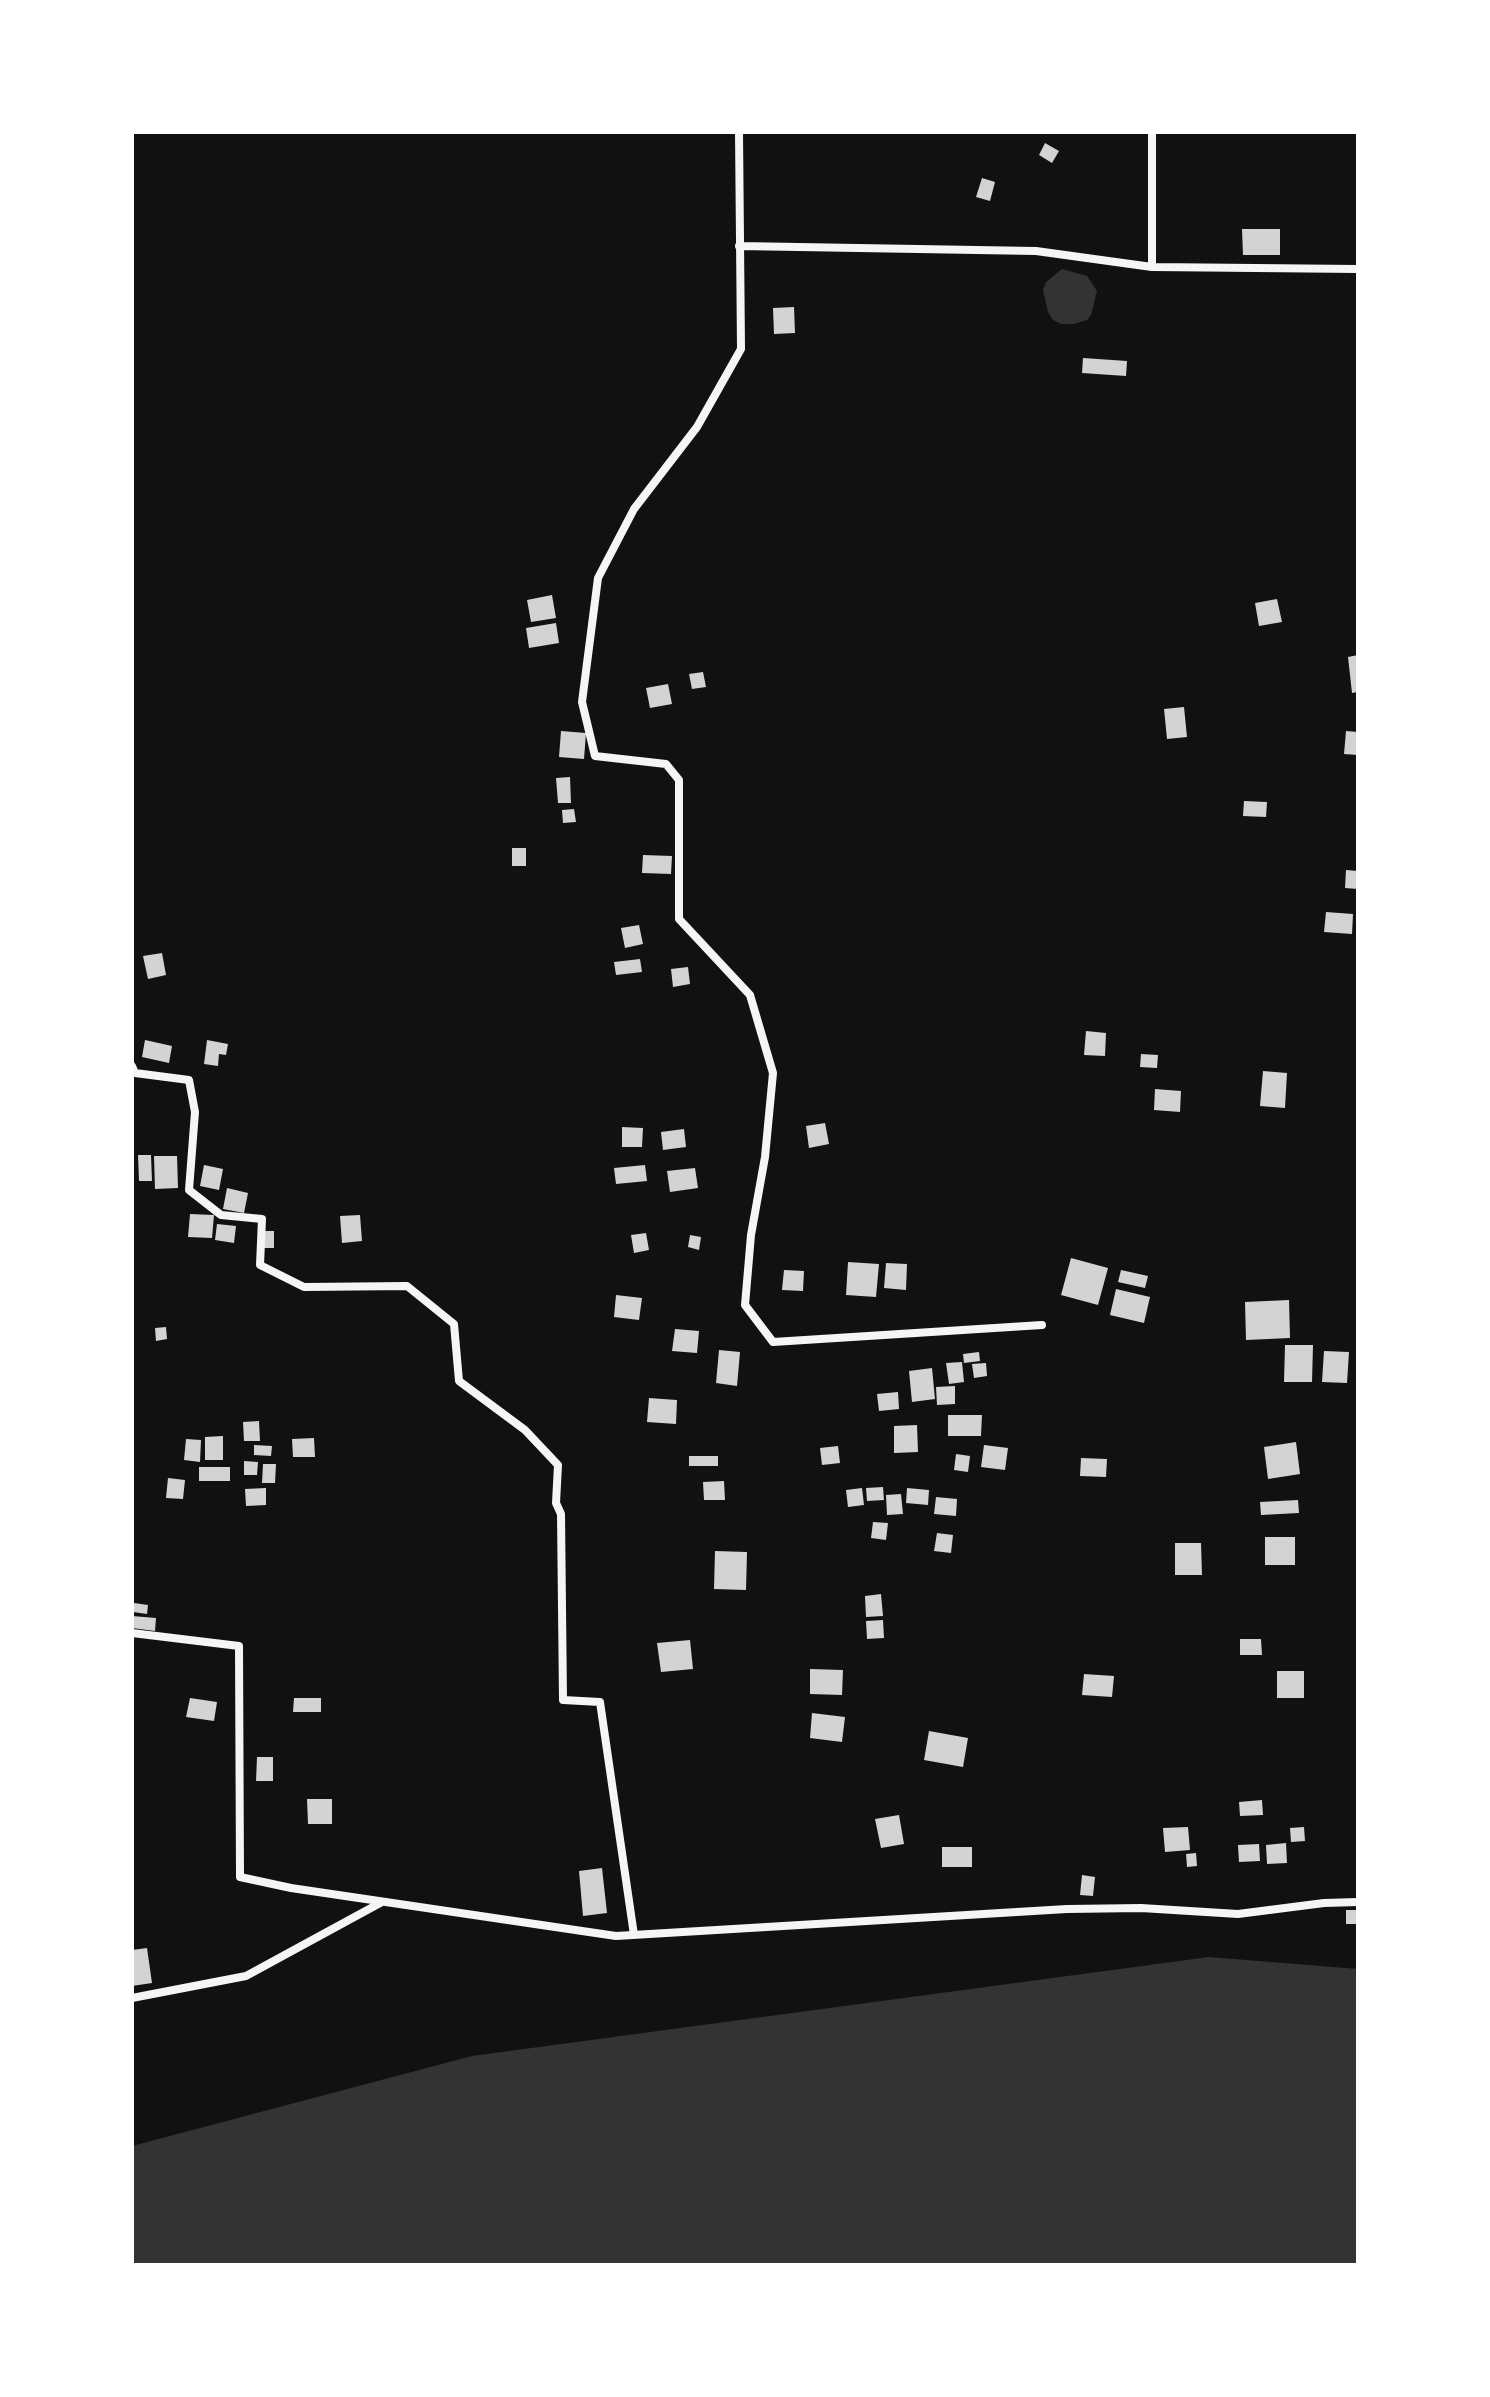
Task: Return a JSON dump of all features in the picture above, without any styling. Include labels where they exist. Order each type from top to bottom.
[{"type":"street","points":[[739,132],[741,349],[697,427],[634,509],[598,578],[582,702],[595,756],[666,764],[679,780],[679,919],[750,995],[773,1073],[765,1157],[751,1235],[745,1305],[773,1342],[1042,1325]]},
{"type":"street","points":[[1152,132],[1152,267]]},
{"type":"street","points":[[739,246],[1036,251],[1152,267],[1358,269]]},
{"type":"street","points":[[132,1066],[135,1073],[189,1080],[195,1112],[189,1190],[221,1215],[262,1219],[260,1265],[304,1287],[407,1286],[454,1324],[459,1381],[525,1430],[558,1465],[556,1503],[561,1514],[563,1700],[600,1702],[634,1935]]},
{"type":"street","points":[[132,1633],[239,1646],[240,1877],[291,1888],[616,1936],[1067,1909],[1141,1908],[1238,1914],[1358,1902]]},
{"type":"street","points":[[132,1998],[246,1976],[384,1902]]},
{"type":"shaded area","points":[[1062,269],[1087,276],[1097,291],[1087,320],[1061,324],[1053,320],[1048,312],[1043,290],[1046,282]]},
{"type":"shaded area","points":[[1209,1957],[1358,1969],[1358,2265],[132,2265],[132,2146],[472,2056]]},
{"type":"building","points":[[1045,143],[1059,151],[1052,163],[1039,155]]},
{"type":"building","points":[[982,178],[995,182],[990,201],[976,197]]},
{"type":"building","points":[[1242,229],[1280,229],[1280,255],[1243,255]]},
{"type":"building","points":[[794,307],[795,333],[774,334],[773,308]]},
{"type":"building","points":[[1083,358],[1127,361],[1126,376],[1082,373]]},
{"type":"building","points":[[552,595],[556,618],[531,622],[527,600]]},
{"type":"building","points":[[1277,599],[1282,622],[1259,626],[1255,603]]},
{"type":"building","points":[[556,623],[559,643],[529,648],[526,628]]},
{"type":"building","points":[[1358,655],[1358,692],[1352,693],[1348,657]]},
{"type":"building","points":[[703,672],[706,687],[692,689],[689,674]]},
{"type":"building","points":[[668,684],[672,704],[650,708],[646,688]]},
{"type":"building","points":[[1184,707],[1187,737],[1167,739],[1164,709]]},
{"type":"building","points":[[561,731],[586,733],[584,759],[559,757]]},
{"type":"building","points":[[1346,731],[1358,732],[1358,755],[1344,754]]},
{"type":"building","points":[[570,777],[571,803],[558,803],[556,778]]},
{"type":"building","points":[[1244,801],[1267,802],[1266,817],[1243,816]]},
{"type":"building","points":[[574,809],[576,822],[563,823],[562,810]]},
{"type":"building","points":[[512,848],[526,848],[526,866],[512,866]]},
{"type":"building","points":[[643,855],[672,856],[671,874],[642,873]]},
{"type":"building","points":[[1346,870],[1358,871],[1358,889],[1345,888]]},
{"type":"building","points":[[1326,912],[1353,914],[1352,934],[1324,932]]},
{"type":"building","points":[[639,925],[643,944],[625,948],[621,928]]},
{"type":"building","points":[[162,953],[166,975],[148,979],[143,956]]},
{"type":"building","points":[[640,959],[642,972],[616,975],[614,962]]},
{"type":"building","points":[[688,967],[690,984],[673,987],[671,969]]},
{"type":"building","points":[[1086,1031],[1106,1033],[1105,1056],[1084,1055]]},
{"type":"building","points":[[145,1040],[172,1046],[169,1063],[142,1057]]},
{"type":"building","points":[[207,1040],[228,1044],[226,1055],[219,1054],[218,1066],[204,1064]]},
{"type":"building","points":[[1141,1054],[1158,1055],[1157,1068],[1140,1067]]},
{"type":"building","points":[[1263,1071],[1287,1073],[1285,1108],[1260,1106]]},
{"type":"building","points":[[1155,1089],[1181,1091],[1180,1112],[1154,1110]]},
{"type":"building","points":[[825,1123],[829,1144],[809,1148],[806,1126]]},
{"type":"building","points":[[622,1127],[643,1128],[642,1147],[622,1147]]},
{"type":"building","points":[[684,1129],[686,1147],[663,1150],[661,1132]]},
{"type":"building","points":[[138,1155],[151,1155],[152,1181],[139,1181]]},
{"type":"building","points":[[154,1156],[177,1156],[178,1188],[155,1189]]},
{"type":"building","points":[[204,1165],[223,1169],[219,1190],[200,1186]]},
{"type":"building","points":[[645,1165],[647,1181],[616,1184],[614,1168]]},
{"type":"building","points":[[695,1168],[698,1188],[670,1192],[667,1171]]},
{"type":"building","points":[[227,1188],[248,1193],[244,1213],[223,1209]]},
{"type":"building","points":[[190,1214],[214,1215],[212,1238],[188,1237]]},
{"type":"building","points":[[360,1215],[362,1241],[342,1243],[340,1216]]},
{"type":"building","points":[[217,1224],[236,1226],[234,1243],[215,1240]]},
{"type":"building","points":[[263,1231],[274,1231],[274,1248],[263,1248]]},
{"type":"building","points":[[646,1233],[649,1250],[634,1253],[631,1235]]},
{"type":"building","points":[[690,1235],[701,1237],[699,1250],[688,1247]]},
{"type":"building","points":[[1071,1258],[1108,1268],[1098,1305],[1061,1295]]},
{"type":"building","points":[[848,1262],[879,1264],[876,1297],[846,1295]]},
{"type":"building","points":[[886,1263],[907,1264],[906,1290],[884,1288]]},
{"type":"building","points":[[784,1270],[804,1271],[803,1291],[782,1290]]},
{"type":"building","points":[[1121,1270],[1148,1276],[1145,1288],[1118,1282]]},
{"type":"building","points":[[1116,1289],[1150,1297],[1144,1323],[1110,1315]]},
{"type":"building","points":[[616,1295],[642,1298],[639,1320],[614,1317]]},
{"type":"building","points":[[1289,1300],[1290,1338],[1246,1340],[1245,1302]]},
{"type":"building","points":[[166,1327],[167,1339],[156,1341],[155,1328]]},
{"type":"building","points":[[675,1329],[699,1331],[697,1353],[672,1351]]},
{"type":"building","points":[[1285,1345],[1313,1345],[1312,1382],[1284,1382]]},
{"type":"building","points":[[719,1350],[740,1352],[737,1386],[716,1383]]},
{"type":"building","points":[[1324,1351],[1349,1352],[1347,1383],[1322,1382]]},
{"type":"building","points":[[979,1352],[980,1361],[964,1363],[963,1354]]},
{"type":"building","points":[[962,1362],[964,1382],[949,1384],[946,1363]]},
{"type":"building","points":[[986,1363],[987,1376],[974,1378],[972,1364]]},
{"type":"building","points":[[932,1368],[935,1399],[912,1402],[909,1371]]},
{"type":"building","points":[[955,1386],[955,1404],[937,1405],[936,1387]]},
{"type":"building","points":[[898,1392],[899,1409],[879,1411],[877,1394]]},
{"type":"building","points":[[649,1398],[677,1400],[676,1424],[647,1422]]},
{"type":"building","points":[[948,1415],[982,1415],[981,1436],[948,1436]]},
{"type":"building","points":[[259,1421],[260,1441],[244,1441],[243,1422]]},
{"type":"building","points":[[917,1425],[918,1452],[894,1453],[894,1426]]},
{"type":"building","points":[[223,1436],[223,1460],[205,1460],[205,1437]]},
{"type":"building","points":[[314,1438],[315,1457],[293,1457],[292,1439]]},
{"type":"building","points":[[186,1439],[201,1440],[200,1462],[184,1460]]},
{"type":"building","points":[[1296,1442],[1300,1474],[1268,1479],[1264,1447]]},
{"type":"building","points":[[254,1445],[272,1446],[271,1456],[254,1455]]},
{"type":"building","points":[[984,1445],[1008,1448],[1005,1470],[981,1467]]},
{"type":"building","points":[[838,1446],[840,1463],[822,1465],[820,1448]]},
{"type":"building","points":[[956,1454],[970,1456],[968,1472],[954,1470]]},
{"type":"building","points":[[689,1456],[718,1456],[718,1466],[689,1466]]},
{"type":"building","points":[[1081,1458],[1107,1459],[1106,1477],[1080,1476]]},
{"type":"building","points":[[244,1461],[258,1462],[257,1475],[244,1475]]},
{"type":"building","points":[[263,1464],[276,1464],[275,1483],[262,1483]]},
{"type":"building","points":[[199,1467],[230,1467],[230,1481],[199,1481]]},
{"type":"building","points":[[168,1478],[185,1480],[183,1499],[166,1498]]},
{"type":"building","points":[[724,1481],[725,1500],[704,1500],[703,1482]]},
{"type":"building","points":[[883,1487],[884,1500],[867,1501],[866,1488]]},
{"type":"building","points":[[266,1488],[266,1505],[246,1506],[245,1489]]},
{"type":"building","points":[[862,1488],[864,1505],[848,1507],[846,1490]]},
{"type":"building","points":[[907,1488],[929,1490],[928,1505],[906,1503]]},
{"type":"building","points":[[901,1494],[903,1514],[887,1515],[886,1495]]},
{"type":"building","points":[[936,1497],[957,1499],[956,1516],[934,1514]]},
{"type":"building","points":[[1298,1500],[1299,1513],[1261,1515],[1260,1502]]},
{"type":"building","points":[[873,1522],[888,1523],[886,1540],[871,1538]]},
{"type":"building","points":[[937,1533],[953,1535],[951,1553],[934,1551]]},
{"type":"building","points":[[1265,1537],[1295,1537],[1295,1565],[1265,1565]]},
{"type":"building","points":[[1175,1543],[1201,1543],[1202,1575],[1175,1575]]},
{"type":"building","points":[[715,1551],[747,1552],[746,1590],[714,1589]]},
{"type":"building","points":[[881,1594],[883,1616],[866,1617],[865,1596]]},
{"type":"building","points":[[134,1603],[148,1605],[147,1614],[133,1612]]},
{"type":"building","points":[[132,1616],[156,1618],[155,1631],[132,1628]]},
{"type":"building","points":[[883,1620],[884,1638],[867,1639],[866,1621]]},
{"type":"building","points":[[1240,1639],[1261,1639],[1262,1655],[1240,1655]]},
{"type":"building","points":[[690,1640],[693,1669],[661,1672],[657,1643]]},
{"type":"building","points":[[810,1669],[843,1670],[842,1695],[810,1694]]},
{"type":"building","points":[[1277,1671],[1304,1671],[1304,1698],[1277,1698]]},
{"type":"building","points":[[1084,1674],[1114,1676],[1112,1697],[1082,1695]]},
{"type":"building","points":[[190,1698],[217,1702],[214,1721],[186,1717]]},
{"type":"building","points":[[294,1698],[321,1698],[321,1712],[293,1712]]},
{"type":"building","points":[[812,1713],[845,1717],[842,1742],[810,1738]]},
{"type":"building","points":[[929,1731],[968,1738],[963,1767],[924,1760]]},
{"type":"building","points":[[257,1757],[273,1757],[273,1781],[256,1781]]},
{"type":"building","points":[[307,1799],[332,1799],[332,1824],[308,1824]]},
{"type":"building","points":[[1262,1800],[1263,1815],[1240,1816],[1239,1802]]},
{"type":"building","points":[[899,1815],[904,1844],[881,1848],[875,1819]]},
{"type":"building","points":[[1188,1827],[1190,1850],[1165,1852],[1163,1828]]},
{"type":"building","points":[[1304,1827],[1305,1841],[1291,1842],[1290,1828]]},
{"type":"building","points":[[1286,1843],[1287,1863],[1267,1864],[1266,1845]]},
{"type":"building","points":[[1259,1844],[1260,1861],[1239,1862],[1238,1845]]},
{"type":"building","points":[[942,1847],[972,1847],[972,1867],[942,1867]]},
{"type":"building","points":[[1196,1853],[1197,1866],[1187,1867],[1186,1854]]},
{"type":"building","points":[[602,1868],[607,1913],[583,1916],[579,1871]]},
{"type":"building","points":[[1082,1875],[1095,1877],[1093,1896],[1080,1895]]},
{"type":"building","points":[[1346,1910],[1358,1910],[1358,1924],[1346,1924]]},
{"type":"building","points":[[147,1948],[152,1983],[132,1986],[132,1950]]}]
